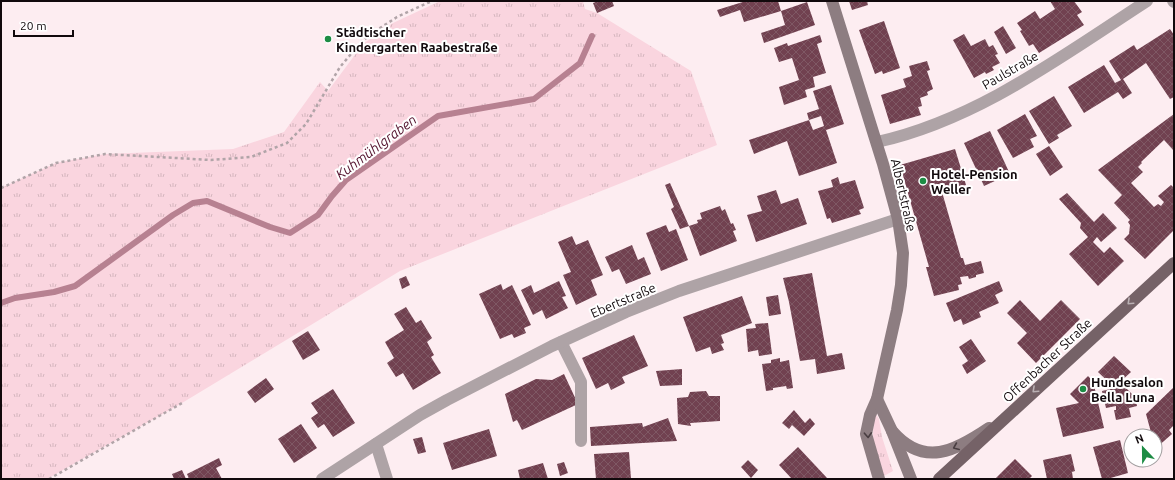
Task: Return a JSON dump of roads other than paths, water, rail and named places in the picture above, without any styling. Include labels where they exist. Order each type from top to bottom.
[{"type":"main road","name":"Offenbacher Straße","points":[[940,479],[1002,420],[1174,263]]},
{"type":"street","name":"Albertstraße","points":[[832,1],[877,142],[898,219],[902,253],[901,285],[897,310],[877,400],[870,414],[866,434],[879,479]]},
{"type":"street","name":"Paulstraße","points":[[877,142],[923,129],[965,112],[1018,83],[1147,1]]},
{"type":"street","name":"Ebertstraße","points":[[322,479],[420,415],[447,400],[561,342],[626,312],[680,291],[898,219]]},
{"type":"street","points":[[561,342],[581,382],[582,441]]},
{"type":"street","points":[[877,400],[892,431],[911,479]]},
{"type":"street","points":[[892,431],[900,441],[916,450],[933,454],[963,444],[1002,420]]},
{"type":"street","points":[[376,444],[387,479]]},
{"type":"waterway","name":"Kuhmühlgraben","points":[[1,303],[15,298],[54,292],[75,286],[173,215],[193,203],[207,201],[270,227],[290,233],[318,215],[346,180],[438,116],[534,99],[580,63],[592,36]]},
{"type":"place","name":"Städtischer Kindergarten Raabestraße","points":[[328,39]]},
{"type":"place","name":"Hotel-Pension Weller","points":[[923,181]]},
{"type":"place","name":"Hundesalon Bella Luna","points":[[1083,389]]}]
